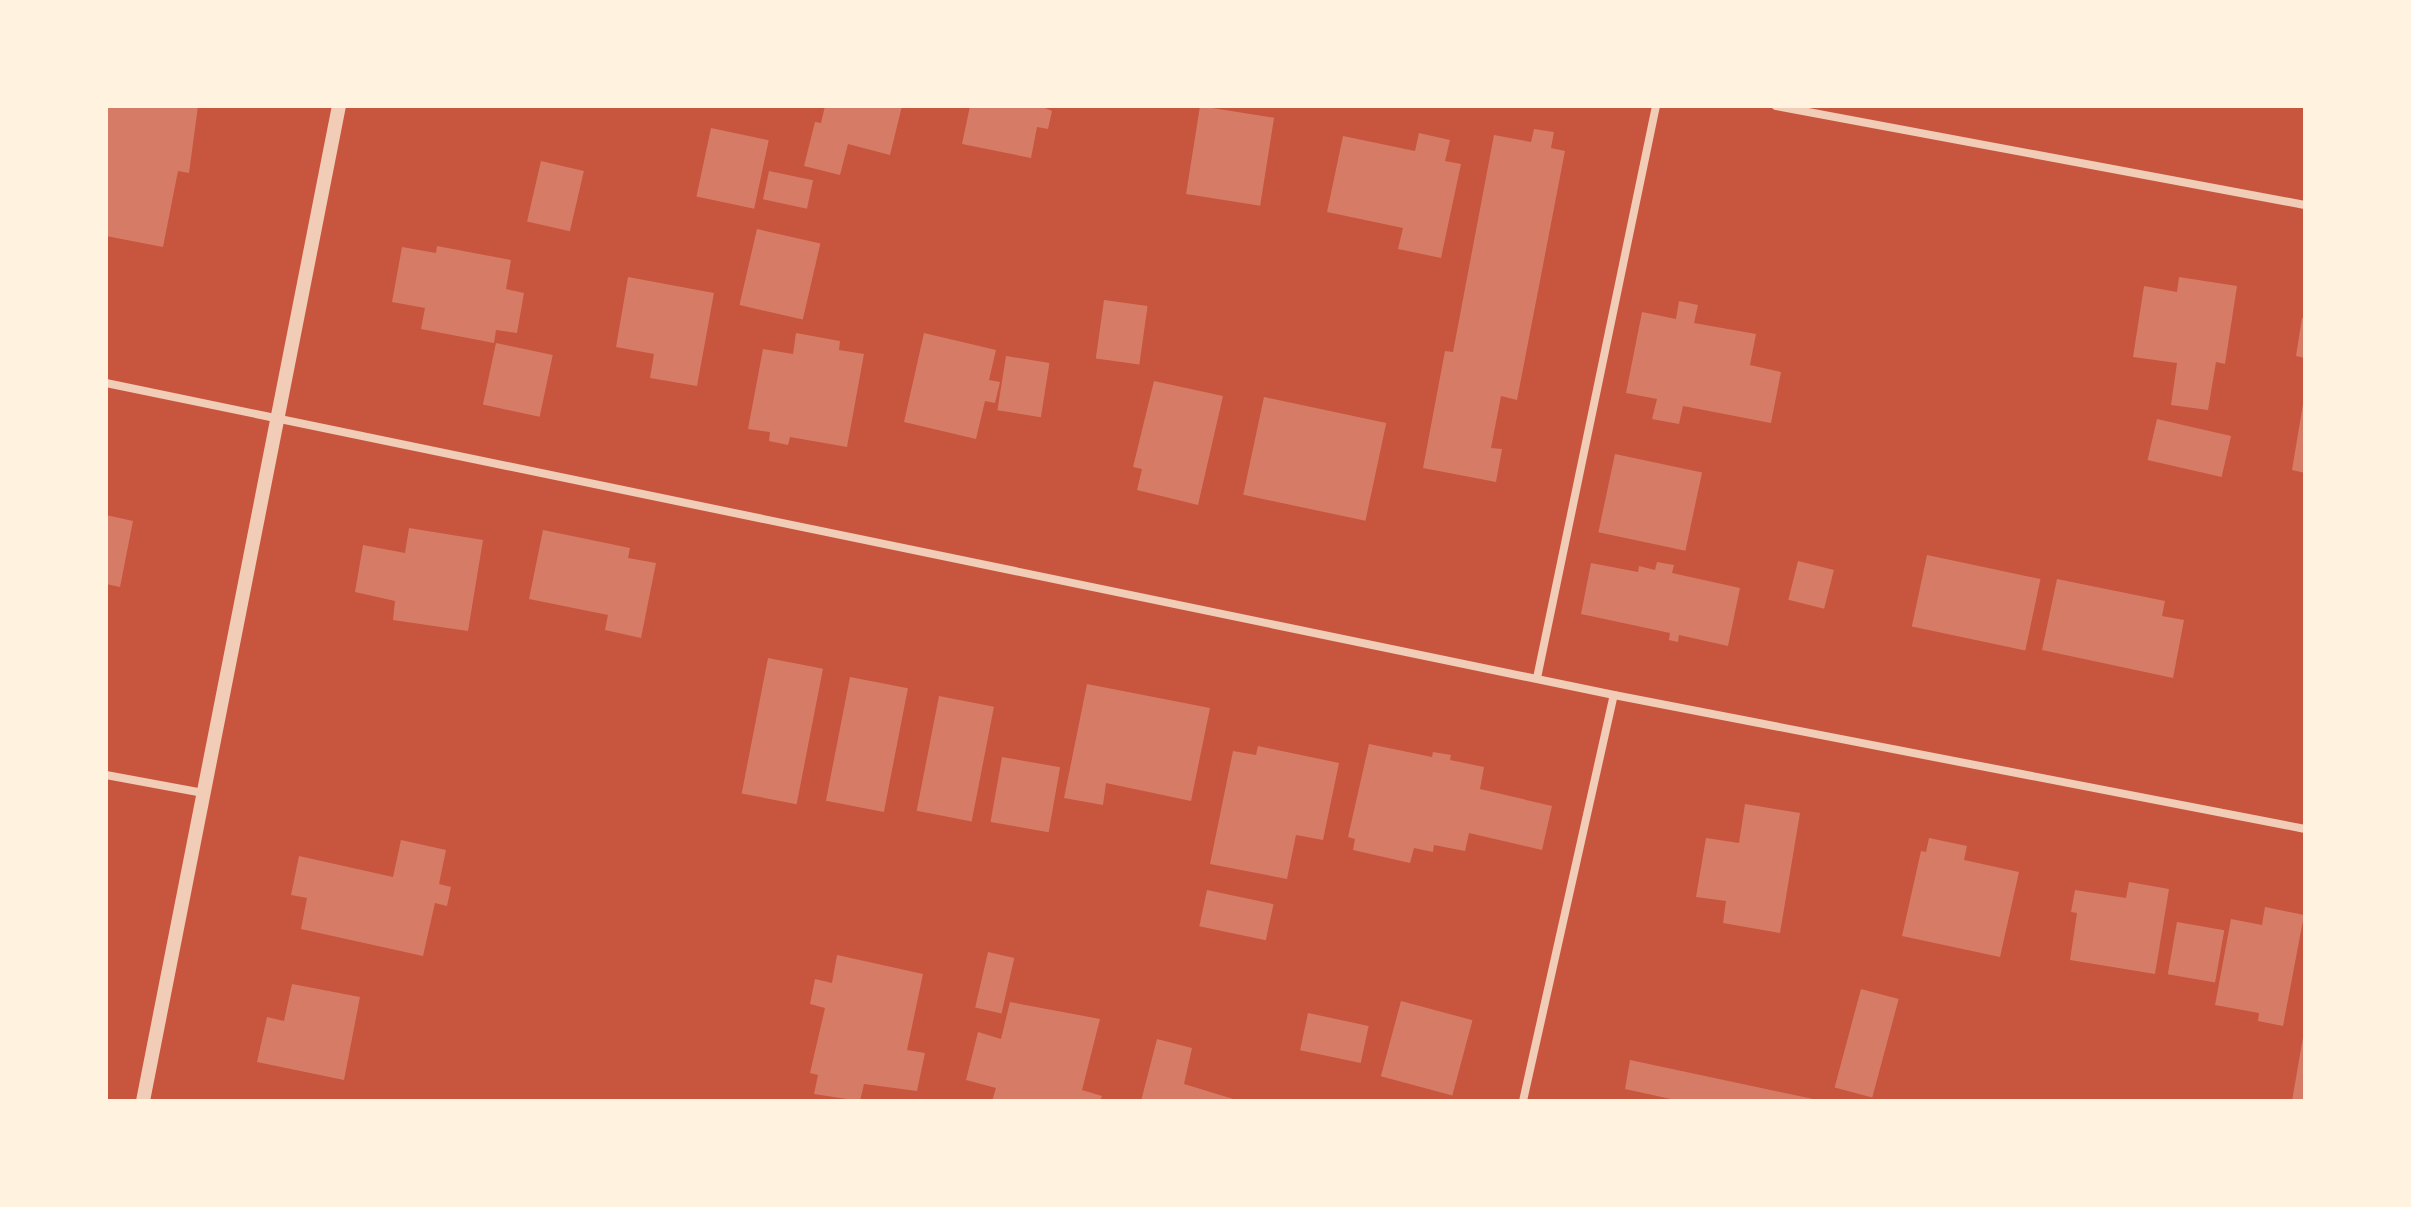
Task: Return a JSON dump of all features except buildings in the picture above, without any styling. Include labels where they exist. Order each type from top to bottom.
[{"type":"street","points":[[143,1101],[275,417],[339,106]]},
{"type":"street","points":[[1537,678],[1656,106]]},
{"type":"street","points":[[1776,106],[2305,205]]},
{"type":"street","points":[[106,383],[1614,695],[2305,829]]},
{"type":"street","points":[[1523,1101],[1614,695]]},
{"type":"street","points":[[106,775],[203,793]]}]
